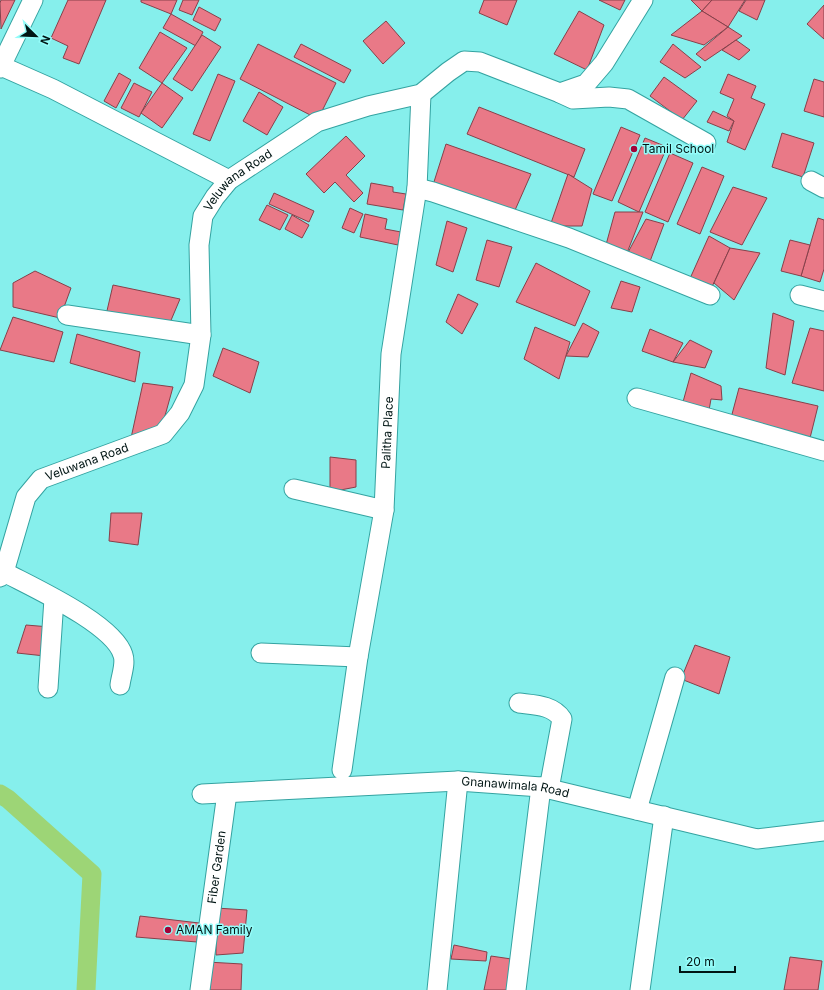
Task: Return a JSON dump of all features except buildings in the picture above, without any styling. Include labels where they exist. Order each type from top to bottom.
[{"type":"street","points":[[33,0],[0,67],[52,89],[229,180]]},
{"type":"street","points":[[560,93],[586,84],[604,63],[643,0]]},
{"type":"street","name":"Veluwana Road","points":[[2,574],[26,497],[41,480],[163,434],[180,413],[194,385],[201,335],[199,245],[203,216],[215,197],[229,180],[317,122],[368,106],[421,94],[464,61],[480,62],[560,93],[573,100],[609,97],[628,100],[706,143]]},
{"type":"street","name":"Palitha Place","points":[[342,770],[358,657],[384,510],[391,354],[417,188],[421,94]]},
{"type":"street","points":[[417,188],[569,238],[710,295]]},
{"type":"street","points":[[800,295],[824,301]]},
{"type":"street","points":[[68,315],[201,335]]},
{"type":"street","points":[[637,398],[824,451]]},
{"type":"street","points":[[294,489],[384,510]]},
{"type":"street","points":[[2,574],[54,599],[96,623],[111,638],[123,654],[124,662],[120,685]]},
{"type":"street","points":[[48,688],[54,599]]},
{"type":"street","points":[[261,654],[358,657]]},
{"type":"street","points":[[637,810],[675,677]]},
{"type":"street","points":[[516,990],[545,788],[562,719],[558,712],[540,705],[519,703]]},
{"type":"street","points":[[437,990],[458,781]]},
{"type":"street","name":"Gnanawimala Road","points":[[202,794],[458,781],[545,788],[757,839],[824,831]]},
{"type":"street","name":"Fiber Garden","points":[[200,990],[227,793]]},
{"type":"street","points":[[640,990],[664,816]]},
{"type":"waterway","points":[[0,794],[8,799],[92,874],[86,990]]},
{"type":"place","name":"Tamil School","points":[[634,149]]},
{"type":"place","name":"AMAN Family","points":[[168,930]]}]
